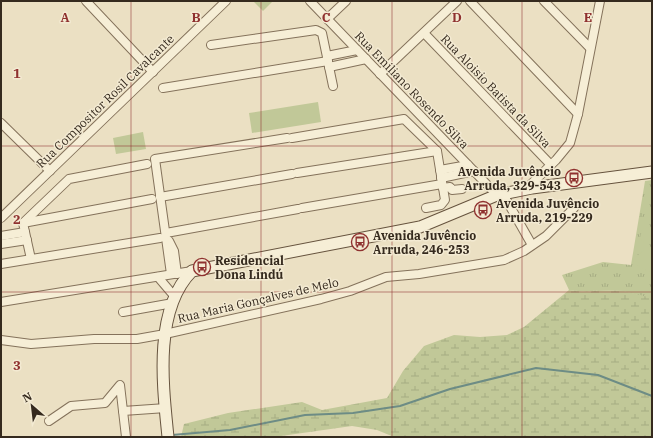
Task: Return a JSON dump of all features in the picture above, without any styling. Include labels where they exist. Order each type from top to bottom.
[{"type":"street","points":[[86,1],[153,72]]},
{"type":"street","name":"Rua Compositor Rosil Cavalcante","points":[[1,218],[226,1]]},
{"type":"street","name":"Rua Emiliano Rosendo Silva","points":[[310,1],[468,165],[500,195],[532,245]]},
{"type":"street","points":[[327,19],[346,1]]},
{"type":"street","points":[[380,74],[457,1]]},
{"type":"street","points":[[470,1],[578,114]]},
{"type":"street","points":[[544,1],[590,48]]},
{"type":"street","points":[[526,189],[570,143],[578,114],[600,1]]},
{"type":"street","points":[[211,45],[316,30],[322,33],[333,86]]},
{"type":"street","name":"Rua Aloisio Batista da Silva","points":[[424,33],[550,165]]},
{"type":"street","points":[[328,61],[357,50]]},
{"type":"street","points":[[163,88],[328,61],[366,59]]},
{"type":"street","points":[[174,274],[164,237],[155,159],[404,119],[437,151],[444,203],[426,208]]},
{"type":"street","points":[[1,123],[50,171]]},
{"type":"street","points":[[160,197],[294,173],[437,151]]},
{"type":"street","points":[[23,223],[69,179],[147,164]]},
{"type":"street","points":[[441,180],[468,165]]},
{"type":"street","points":[[1,264],[164,237],[441,180],[474,171]]},
{"type":"street","points":[[1,302],[192,271],[420,227],[500,195],[526,189],[652,172]]},
{"type":"street","points":[[441,180],[452,190],[462,188]]},
{"type":"street","points":[[23,223],[152,199]]},
{"type":"street","name":"Rua Maria Gonçalves de Melo","points":[[1,340],[31,344],[94,339],[137,339],[321,299],[350,291],[386,276],[419,274],[504,260],[546,236],[574,208]]},
{"type":"street","points":[[23,223],[30,259]]},
{"type":"street","points":[[1,236],[26,236]]},
{"type":"street","points":[[1,244],[26,236]]},
{"type":"street","points":[[168,437],[164,352],[165,334],[174,300],[183,281],[192,271]]},
{"type":"street","points":[[158,277],[174,300]]},
{"type":"street","points":[[122,312],[174,300]]},
{"type":"street","points":[[49,421],[71,406],[105,403],[120,385],[126,437]]},
{"type":"street","points":[[123,412],[166,408]]},
{"type":"green space","points":[[253,1],[273,1],[263,11]]},
{"type":"green space","points":[[318,102],[321,122],[252,133],[249,113]]},
{"type":"green space","points":[[143,132],[146,149],[116,154],[113,138]]},
{"type":"green space","points":[[652,180],[652,299],[623,291],[598,290],[587,292],[569,290],[562,275],[603,262],[631,265],[645,181]]},
{"type":"green space","points":[[647,227],[652,228],[652,244],[645,244],[640,238],[642,230]]},
{"type":"green space","points":[[645,250],[652,250],[652,272],[642,269],[636,263],[637,257]]},
{"type":"green space","points":[[569,290],[587,292],[598,290],[624,291],[652,298],[652,437],[394,437],[377,430],[352,426],[274,437],[181,437],[184,424],[228,413],[302,402],[322,410],[387,398],[403,371],[424,346],[454,335],[480,337],[507,335],[524,327]]},
{"type":"waterway","points":[[172,435],[230,430],[305,415],[353,413],[400,406],[450,389],[536,368],[598,375],[652,396]]},
{"type":"place","name":"Avenida Juvêncio Arruda, 329-543","points":[[574,178]]},
{"type":"place","name":"Avenida Juvêncio Arruda, 219-229","points":[[483,210]]},
{"type":"place","name":"Avenida Juvêncio Arruda, 246-253","points":[[360,242]]},
{"type":"place","name":"Residencial Dona Lindú","points":[[202,267]]}]
